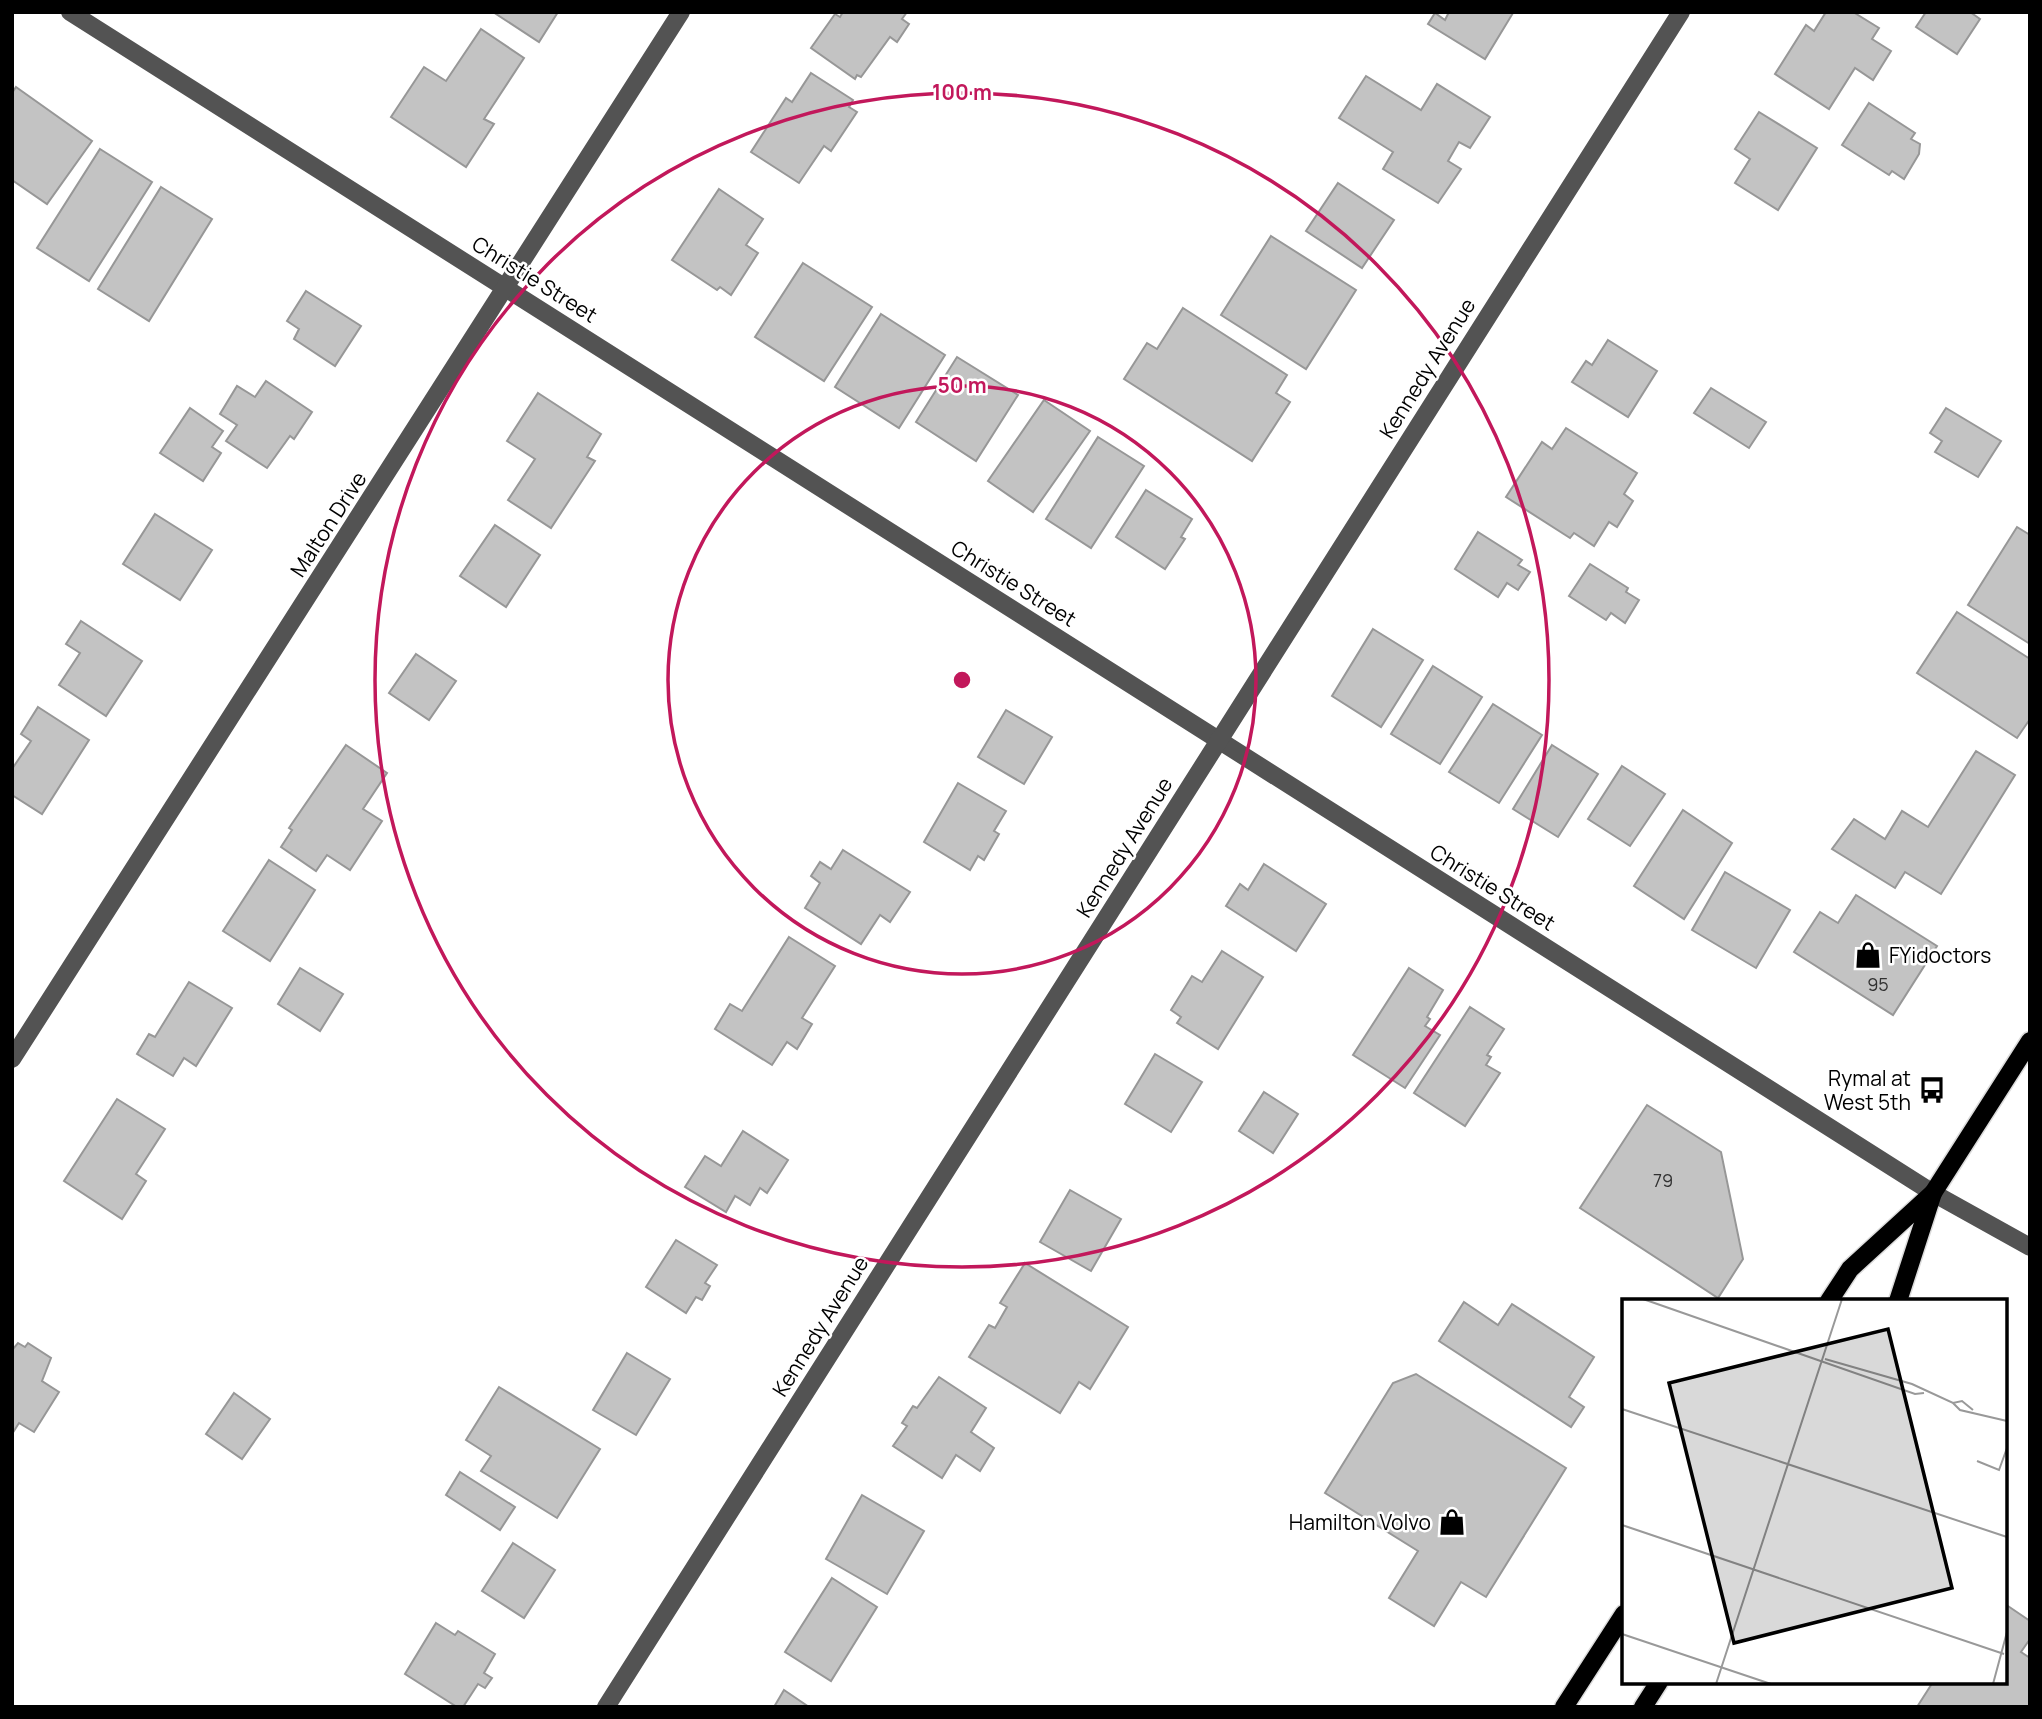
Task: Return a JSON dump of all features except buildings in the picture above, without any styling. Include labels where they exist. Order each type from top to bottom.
[{"type":"main road","points":[[1899,1299],[1933,1193],[2030,1041]]},
{"type":"main road","points":[[1830,1299],[1850,1269],[1933,1193]]},
{"type":"main road","points":[[1564,1707],[1622,1617]]},
{"type":"main road","points":[[1643,1707],[1658,1684]]},
{"type":"street","name":"Christie Street","points":[[70,12],[1933,1193],[2030,1247]]},
{"type":"street","name":"Malton Drive","points":[[12,1059],[681,12]]},
{"type":"street","name":"Kennedy Avenue","points":[[606,1707],[1681,12]]},
{"type":"place","name":"FYidoctors","points":[[1868,955]]},
{"type":"place","name":"Rymal at West 5th","points":[[1932,1090]]},
{"type":"place","name":"Hamilton Volvo","points":[[1452,1522]]}]
